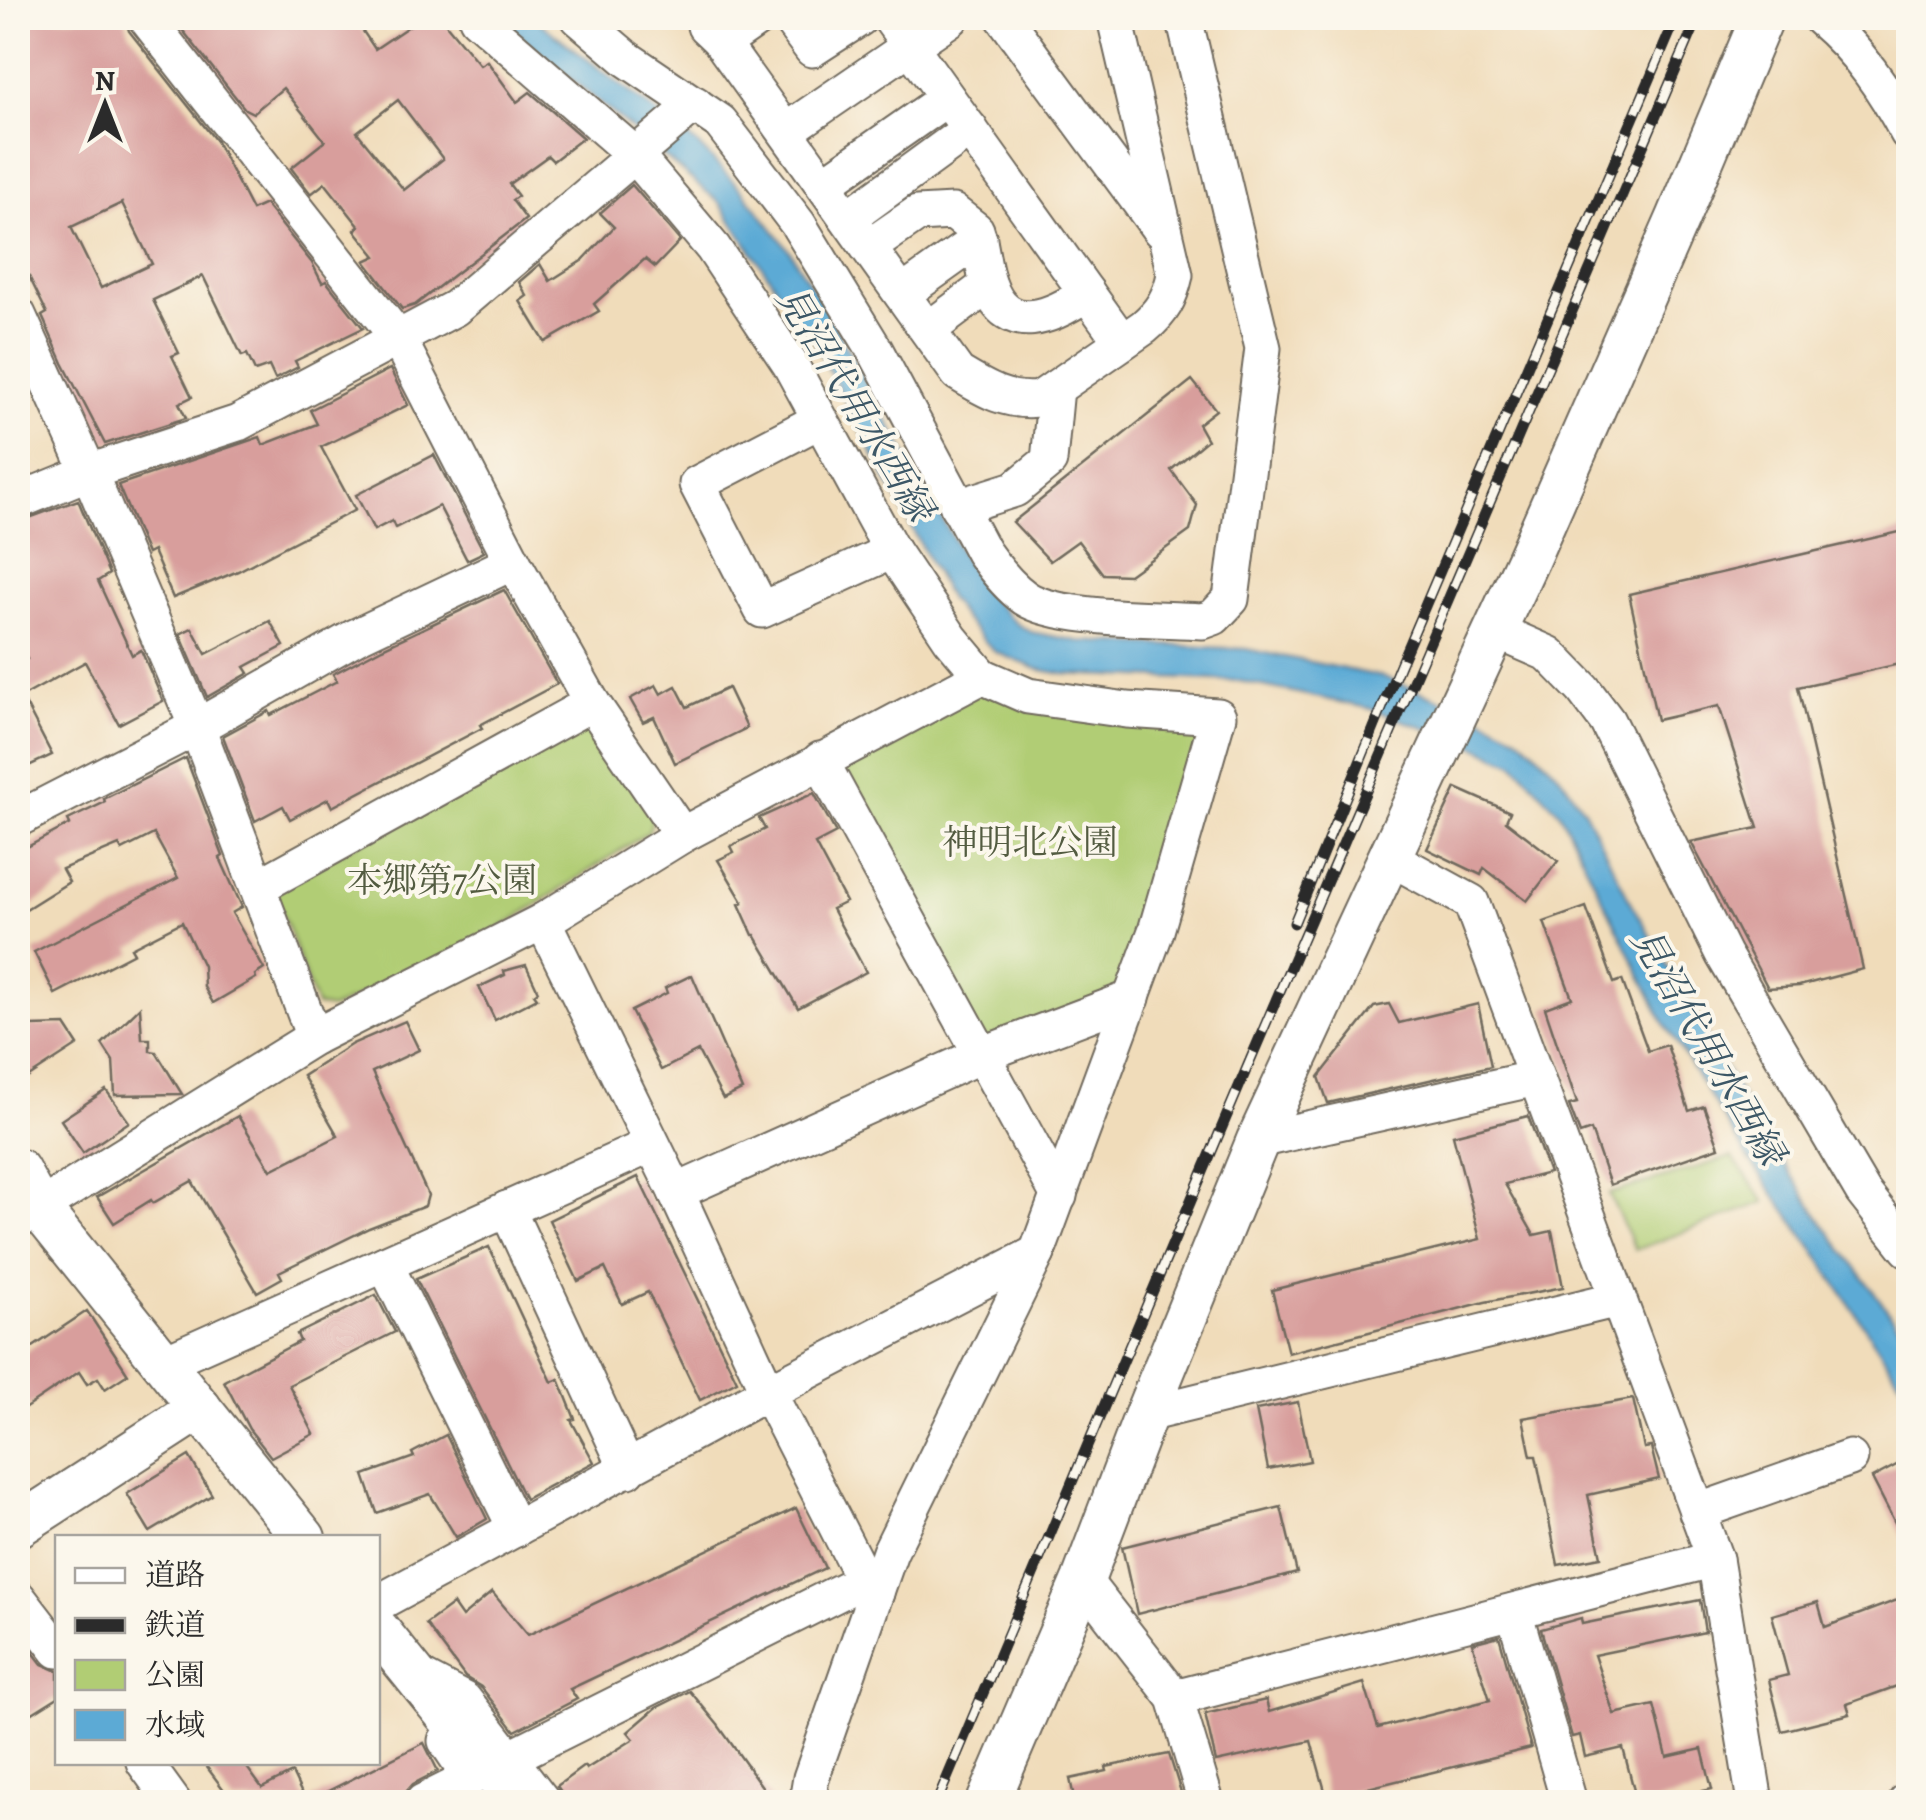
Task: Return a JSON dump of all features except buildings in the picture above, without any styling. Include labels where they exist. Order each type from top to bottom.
[{"type":"street","points":[[146,18],[398,338],[592,703],[682,836]]},
{"type":"street","points":[[477,18],[641,148],[714,248],[790,364],[892,552],[950,639],[982,676],[1028,696],[1126,710],[1218,716],[1156,931],[1037,1254],[870,1587],[807,1802]]},
{"type":"street","points":[[579,18],[688,110],[720,122],[798,224],[875,350],[997,573],[1026,599],[1054,610],[1203,620],[1214,617],[1231,599],[1264,348],[1184,18]]},
{"type":"street","points":[[695,18],[713,30],[958,374],[1002,398],[1022,401],[1040,399],[1160,314],[1176,276],[1115,18]]},
{"type":"street","points":[[713,30],[759,18]]},
{"type":"street","points":[[789,18],[812,49],[860,18]]},
{"type":"street","points":[[786,131],[900,32],[951,18]]},
{"type":"street","points":[[1004,18],[1170,243]]},
{"type":"street","points":[[988,1802],[1082,1580],[1258,1140],[1494,630],[1670,236],[1762,18]]},
{"type":"street","points":[[1820,18],[1848,41],[1880,82],[1908,133]]},
{"type":"street","points":[[900,32],[1122,342]]},
{"type":"street","points":[[824,184],[947,98]]},
{"type":"street","points":[[18,500],[238,423],[454,308],[688,110]]},
{"type":"street","points":[[848,218],[970,129]]},
{"type":"street","points":[[868,247],[918,214],[953,212],[976,230],[996,302],[1024,319],[1045,317],[1086,292]]},
{"type":"street","points":[[902,294],[979,239]]},
{"type":"street","points":[[928,330],[988,284]]},
{"type":"street","points":[[18,315],[197,727],[314,1037]]},
{"type":"street","points":[[958,507],[1016,489],[1050,461],[1056,388]]},
{"type":"street","points":[[820,420],[697,484],[762,610],[892,552]]},
{"type":"street","points":[[18,819],[197,727],[355,636],[514,562]]},
{"type":"street","points":[[1494,630],[1549,654],[1583,688],[1607,721],[1723,954],[1863,1192],[1908,1249]]},
{"type":"street","points":[[28,1214],[314,1037],[543,921],[682,836],[982,676]]},
{"type":"street","points":[[258,887],[592,703]]},
{"type":"street","points":[[820,760],[1058,1196]]},
{"type":"street","points":[[1389,858],[1471,902],[1715,1560],[1754,1802]]},
{"type":"street","points":[[543,921],[676,1192],[768,1392],[870,1587]]},
{"type":"street","points":[[676,1192],[982,1055],[1132,998]]},
{"type":"street","points":[[1258,1140],[1536,1078]]},
{"type":"street","points":[[163,1363],[651,1145]]},
{"type":"street","points":[[18,1170],[28,1214],[163,1363],[302,1535]]},
{"type":"street","points":[[507,1209],[628,1470]]},
{"type":"street","points":[[380,1603],[768,1392],[1037,1254]]},
{"type":"street","points":[[385,1264],[516,1530]]},
{"type":"street","points":[[1146,1414],[1618,1300]]},
{"type":"street","points":[[18,1526],[200,1408]]},
{"type":"street","points":[[1698,1512],[1850,1458]]},
{"type":"street","points":[[1176,1698],[1715,1560]]},
{"type":"street","points":[[1082,1580],[1176,1698],[1206,1802]]},
{"type":"street","points":[[380,1633],[521,1791],[870,1587]]},
{"type":"street","points":[[18,1598],[55,1646]]},
{"type":"street","points":[[1514,1611],[1569,1802]]},
{"type":"street","points":[[412,1673],[424,1710],[471,1778],[423,1802]]},
{"type":"street","points":[[146,1765],[173,1802]]},
{"type":"green space","name":"神明北公園","points":[[982,676],[1218,716],[1132,998],[981,1055],[820,760]]},
{"type":"green space","name":"本郷第7公園","points":[[588,721],[654,813],[649,832],[476,944],[331,1009],[316,1006],[273,888]]},
{"type":"green space","points":[[1732,1157],[1765,1202],[1635,1250],[1609,1194]]},
{"type":"water","name":"見沼代用水西縁","points":[[498,18],[534,18],[698,145],[743,191],[789,250],[822,303],[965,560],[995,603],[1016,623],[1031,632],[1078,641],[1246,649],[1384,677],[1478,715],[1521,738],[1558,773],[1585,811],[1628,897],[1757,1123],[1823,1223],[1908,1338],[1908,1393],[1749,1159],[1666,1026],[1560,813],[1514,763],[1368,708],[1239,681],[1063,674],[1037,669],[995,652],[949,599],[809,332],[720,203]]},
{"type":"railway","points":[[1294,923],[1676,18]]},
{"type":"railway","points":[[937,1802],[1698,18]]}]
